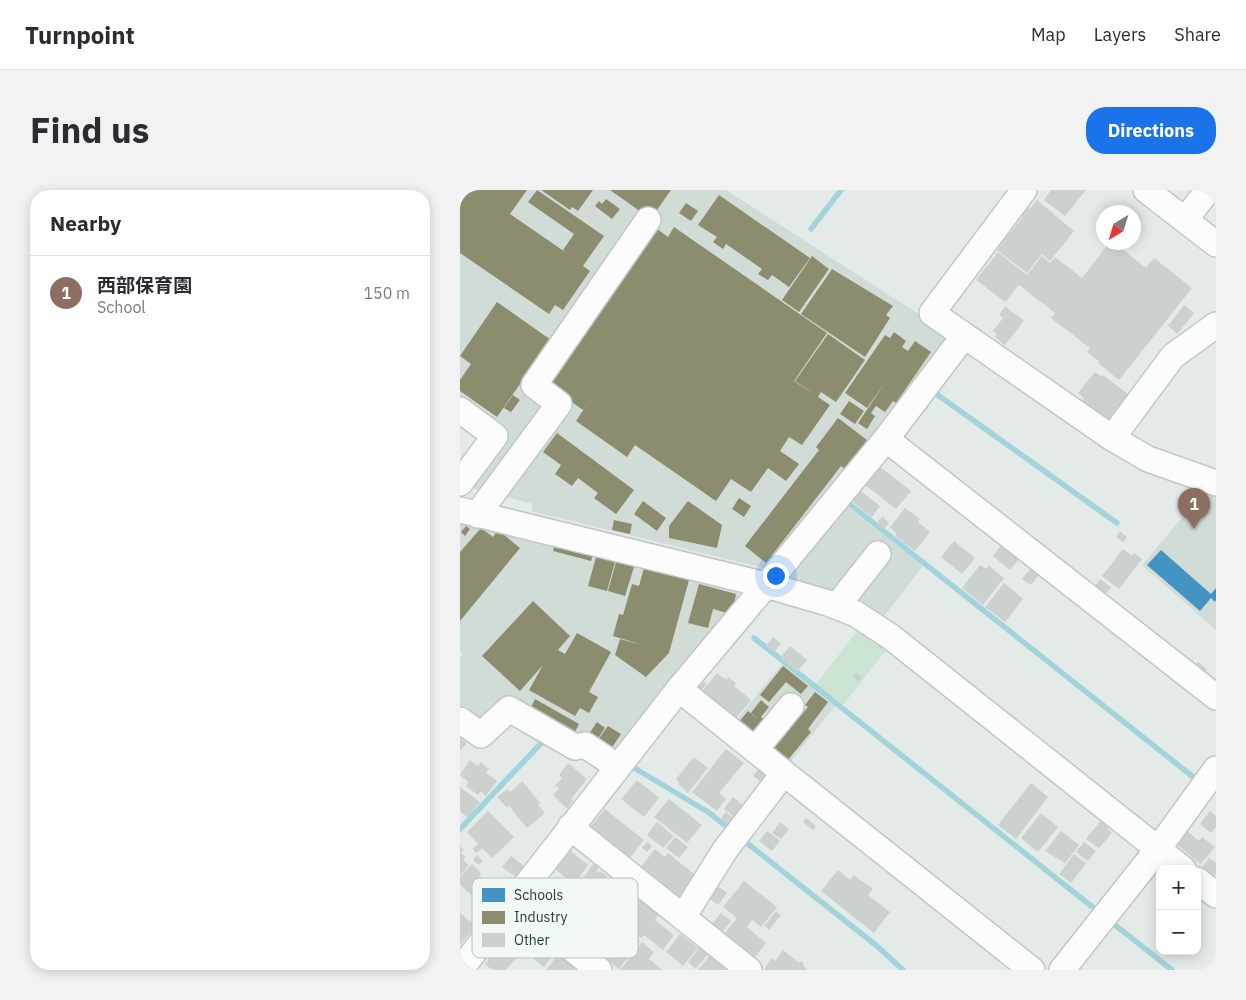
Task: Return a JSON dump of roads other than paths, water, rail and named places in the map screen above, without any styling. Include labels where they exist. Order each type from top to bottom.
[{"type":"street","points":[[1024,190],[932,313],[1112,438],[1148,459],[1215,482]]},
{"type":"street","points":[[1146,190],[1216,244]]},
{"type":"street","points":[[1185,220],[1208,190]]},
{"type":"street","points":[[648,220],[534,385],[559,404],[469,512],[766,585],[837,606],[856,614],[891,637],[1178,865]]},
{"type":"street","points":[[1112,438],[1173,356],[1216,325]]},
{"type":"street","points":[[531,878],[679,689],[886,439],[964,336]]},
{"type":"street","points":[[460,410],[495,436],[460,483]]},
{"type":"street","points":[[886,439],[1216,697]]},
{"type":"street","points":[[837,606],[878,554]]},
{"type":"street","points":[[679,689],[1032,970]]},
{"type":"street","points":[[756,750],[791,706]]},
{"type":"street","points":[[460,720],[481,736],[509,709],[575,747],[585,745],[618,767]]},
{"type":"street","points":[[1062,970],[1158,849],[1216,769]]},
{"type":"street","points":[[683,917],[725,850],[784,773]]},
{"type":"street","points":[[570,827],[634,878]]},
{"type":"street","points":[[638,881],[750,970]]},
{"type":"street","points":[[1201,883],[1216,895]]},
{"type":"street","points":[[583,958],[598,970]]},
{"type":"waterway","points":[[811,229],[841,190]]},
{"type":"waterway","points":[[935,393],[1117,523]]},
{"type":"waterway","points":[[847,502],[1197,780]]},
{"type":"waterway","points":[[754,638],[1100,913]]},
{"type":"waterway","points":[[460,829],[546,738]]},
{"type":"waterway","points":[[631,766],[708,812],[731,830]]},
{"type":"waterway","points":[[747,843],[877,946],[903,970]]},
{"type":"waterway","points":[[1115,925],[1172,970]]},
{"type":"place","name":"西部保育園","points":[[1194,529]]}]
